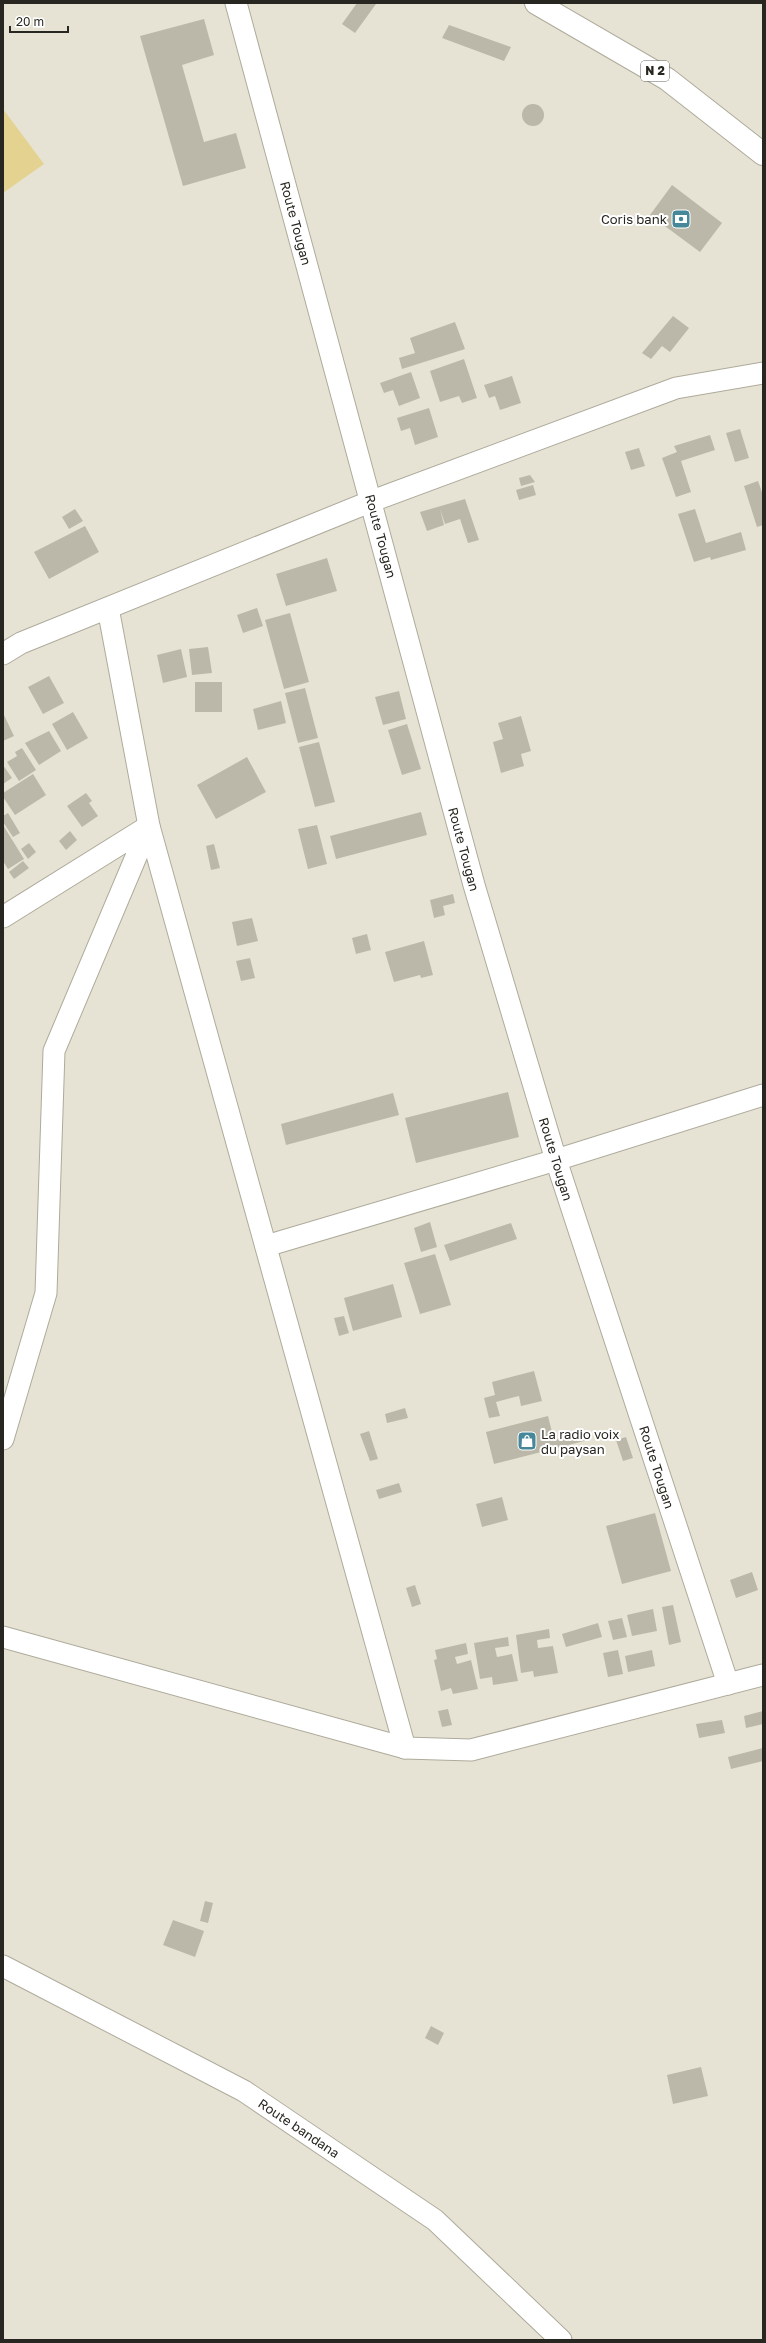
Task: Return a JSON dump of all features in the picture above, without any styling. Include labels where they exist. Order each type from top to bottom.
[{"type":"main road","name":"N 2","points":[[536,3],[667,79],[763,154]]},
{"type":"street","name":"Route Tougan","points":[[236,3],[372,501],[474,885],[556,1160],[728,1684]]},
{"type":"street","points":[[3,654],[21,643],[372,501],[676,388],[763,374]]},
{"type":"street","points":[[108,608],[149,826],[406,1748]]},
{"type":"street","points":[[3,917],[149,826]]},
{"type":"street","points":[[3,1439],[46,1293],[54,1051],[149,826]]},
{"type":"street","points":[[266,1246],[556,1160],[763,1095]]},
{"type":"street","points":[[3,1637],[406,1748],[471,1750],[763,1675]]},
{"type":"street","name":"Route bandana","points":[[3,1966],[244,2091],[435,2220],[561,2340]]},
{"type":"shaded area","points":[[3,109],[44,164],[3,193]]},
{"type":"building","points":[[357,3],[376,4],[355,33],[342,24]]},
{"type":"building","points":[[204,19],[214,55],[182,65],[204,142],[236,133],[246,168],[183,186],[140,36]]},
{"type":"building","points":[[449,25],[511,47],[504,61],[442,38]]},
{"type":"building","points":[[533,104],[541,107],[544,115],[541,123],[533,126],[525,123],[522,115],[525,107]]},
{"type":"building","points":[[672,185],[722,223],[700,252],[650,215]]},
{"type":"building","points":[[673,316],[689,328],[670,352],[662,346],[651,359],[642,353]]},
{"type":"building","points":[[455,322],[465,349],[402,369],[399,358],[415,353],[410,338]]},
{"type":"building","points":[[464,359],[477,398],[462,403],[459,396],[440,402],[430,371]]},
{"type":"building","points":[[411,372],[420,398],[399,406],[393,390],[384,393],[380,383]]},
{"type":"building","points":[[512,376],[521,403],[500,410],[495,396],[489,398],[484,385]]},
{"type":"building","points":[[429,408],[438,437],[415,445],[410,428],[401,431],[397,418]]},
{"type":"building","points":[[740,429],[749,458],[735,462],[726,433]]},
{"type":"building","points":[[710,435],[715,450],[681,461],[691,492],[676,497],[662,458],[677,452],[674,446]]},
{"type":"building","points":[[639,448],[645,466],[631,470],[625,452]]},
{"type":"building","points":[[530,475],[535,482],[521,486],[519,478]]},
{"type":"building","points":[[758,481],[763,495],[763,525],[757,527],[744,486]]},
{"type":"building","points":[[533,485],[536,495],[519,500],[516,490]]},
{"type":"building","points":[[465,499],[479,540],[468,543],[460,519],[445,524],[440,509],[444,525],[427,531],[420,512]]},
{"type":"building","points":[[75,509],[83,521],[69,529],[62,517]]},
{"type":"building","points":[[695,509],[706,543],[741,532],[746,550],[711,560],[710,557],[694,562],[678,514]]},
{"type":"building","points":[[85,526],[99,552],[49,579],[34,552]]},
{"type":"building","points":[[327,558],[337,591],[286,606],[276,574]]},
{"type":"building","points":[[257,608],[263,626],[243,633],[237,615]]},
{"type":"building","points":[[290,613],[309,682],[284,689],[265,620]]},
{"type":"building","points":[[208,647],[212,673],[192,675],[189,649]]},
{"type":"building","points":[[181,649],[187,677],[163,683],[157,655]]},
{"type":"building","points":[[49,676],[64,703],[43,714],[28,687]]},
{"type":"building","points":[[195,682],[222,682],[222,712],[195,712]]},
{"type":"building","points":[[305,688],[318,738],[298,743],[285,693]]},
{"type":"building","points":[[399,691],[406,719],[383,725],[375,697]]},
{"type":"building","points":[[281,701],[286,723],[258,730],[253,709]]},
{"type":"building","points":[[73,712],[88,738],[67,750],[52,724]]},
{"type":"building","points":[[3,713],[14,736],[3,741]]},
{"type":"building","points":[[521,716],[531,751],[521,754],[524,766],[501,773],[493,742],[503,739],[498,723]]},
{"type":"building","points":[[407,724],[421,769],[402,775],[388,730]]},
{"type":"building","points":[[49,731],[61,751],[39,765],[25,743]]},
{"type":"building","points":[[319,742],[335,802],[315,807],[299,747]]},
{"type":"building","points":[[22,748],[36,770],[19,781],[7,762],[17,756],[15,752]]},
{"type":"building","points":[[247,757],[266,792],[216,819],[197,785]]},
{"type":"building","points":[[3,765],[12,778],[3,784]]},
{"type":"building","points":[[33,774],[46,795],[15,815],[3,797],[3,793]]},
{"type":"building","points":[[86,793],[92,801],[89,803],[98,816],[82,827],[67,806]]},
{"type":"building","points":[[421,812],[427,835],[336,859],[330,836]]},
{"type":"building","points":[[8,813],[20,833],[13,837],[3,822],[3,816]]},
{"type":"building","points":[[3,825],[24,859],[8,869],[3,861]]},
{"type":"building","points":[[317,825],[327,864],[308,869],[298,829]]},
{"type":"building","points":[[70,831],[77,840],[66,850],[59,841]]},
{"type":"building","points":[[29,843],[36,852],[28,859],[21,849]]},
{"type":"building","points":[[214,844],[220,868],[211,870],[206,846]]},
{"type":"building","points":[[23,861],[29,868],[14,879],[9,872]]},
{"type":"building","points":[[453,894],[455,903],[443,906],[445,915],[434,918],[430,900]]},
{"type":"building","points":[[252,918],[258,941],[237,946],[232,922]]},
{"type":"building","points":[[367,934],[371,950],[356,954],[352,938]]},
{"type":"building","points":[[424,941],[433,975],[421,978],[420,975],[394,982],[385,952]]},
{"type":"building","points":[[250,958],[255,978],[241,981],[236,961]]},
{"type":"building","points":[[508,1092],[519,1137],[416,1163],[405,1118]]},
{"type":"building","points":[[393,1093],[399,1115],[286,1145],[281,1124]]},
{"type":"building","points":[[430,1222],[437,1247],[421,1252],[414,1228]]},
{"type":"building","points":[[511,1223],[517,1239],[450,1261],[444,1245]]},
{"type":"building","points":[[435,1254],[451,1305],[420,1314],[404,1263]]},
{"type":"building","points":[[393,1284],[402,1317],[353,1331],[344,1298]]},
{"type":"building","points":[[344,1316],[349,1333],[339,1336],[334,1318]]},
{"type":"building","points":[[534,1371],[542,1401],[521,1406],[519,1396],[496,1402],[500,1416],[489,1418],[484,1398],[495,1395],[492,1382]]},
{"type":"building","points":[[405,1408],[408,1418],[387,1423],[385,1414]]},
{"type":"building","points":[[548,1416],[554,1440],[585,1432],[588,1440],[494,1464],[486,1432]]},
{"type":"building","points":[[369,1431],[378,1459],[370,1461],[360,1434]]},
{"type":"building","points":[[626,1437],[633,1458],[623,1461],[616,1440]]},
{"type":"building","points":[[399,1483],[402,1492],[379,1499],[376,1490]]},
{"type":"building","points":[[502,1497],[508,1520],[482,1527],[476,1504]]},
{"type":"building","points":[[655,1513],[671,1571],[622,1584],[606,1526]]},
{"type":"building","points":[[752,1572],[758,1590],[736,1598],[730,1580]]},
{"type":"building","points":[[415,1585],[421,1604],[412,1607],[406,1588]]},
{"type":"building","points":[[673,1605],[681,1642],[669,1645],[662,1607]]},
{"type":"building","points":[[653,1609],[657,1631],[632,1636],[627,1615]]},
{"type":"building","points":[[622,1618],[627,1637],[613,1640],[608,1621]]},
{"type":"building","points":[[598,1623],[602,1637],[566,1647],[562,1634]]},
{"type":"building","points":[[549,1629],[550,1638],[537,1640],[538,1648],[553,1646],[558,1673],[534,1677],[533,1671],[521,1673],[516,1635]]},
{"type":"building","points":[[508,1637],[509,1646],[495,1648],[497,1657],[512,1654],[518,1681],[493,1685],[492,1677],[480,1679],[474,1643]]},
{"type":"building","points":[[466,1643],[468,1654],[455,1657],[457,1664],[471,1660],[478,1689],[453,1694],[451,1688],[441,1691],[434,1660],[437,1659],[435,1650]]},
{"type":"building","points":[[618,1650],[623,1674],[608,1677],[603,1653]]},
{"type":"building","points":[[652,1650],[655,1666],[628,1672],[625,1656]]},
{"type":"building","points":[[448,1709],[452,1725],[442,1727],[438,1711]]},
{"type":"building","points":[[763,1711],[763,1724],[746,1728],[744,1716]]},
{"type":"building","points":[[722,1720],[725,1733],[699,1738],[696,1724]]},
{"type":"building","points":[[763,1748],[763,1761],[731,1769],[728,1757]]},
{"type":"building","points":[[205,1901],[213,1903],[208,1923],[200,1921]]},
{"type":"building","points":[[173,1920],[204,1931],[195,1957],[163,1945]]},
{"type":"building","points":[[431,2026],[444,2033],[438,2045],[425,2038]]},
{"type":"building","points":[[701,2067],[708,2096],[673,2104],[667,2075]]},
{"type":"place","name":"Coris bank","points":[[681,219]]},
{"type":"place","name":"La radio voix du paysan","points":[[527,1441]]}]
